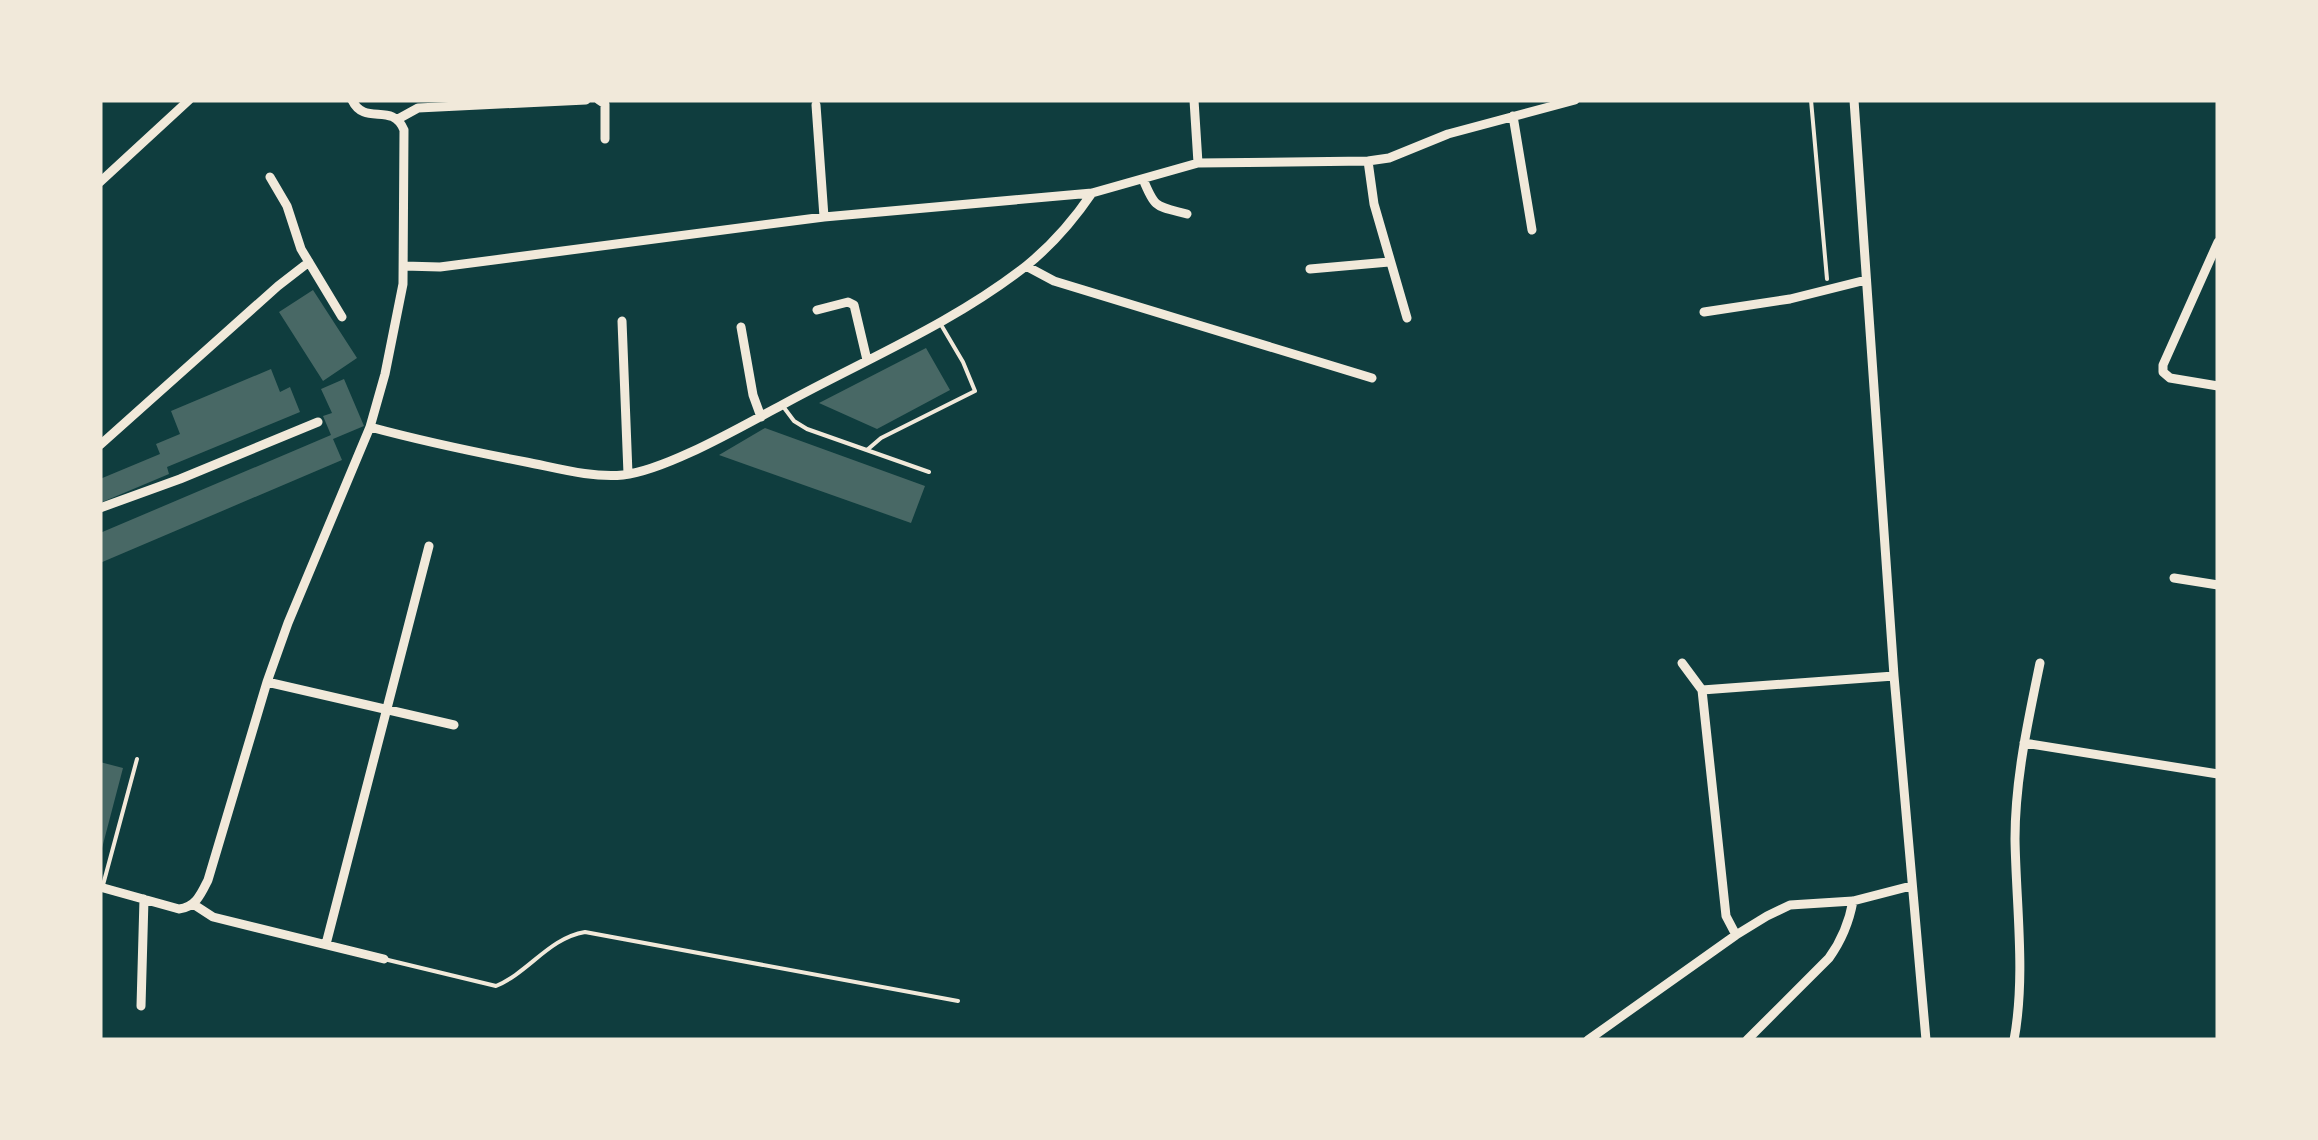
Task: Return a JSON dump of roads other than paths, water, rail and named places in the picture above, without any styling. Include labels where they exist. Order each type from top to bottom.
[{"type":"street","points":[[100,182],[190,100]]},
{"type":"street","points":[[101,887],[179,909],[188,908],[200,897],[266,682],[370,428],[386,374],[403,284],[404,130],[398,118],[364,113],[352,100]]},
{"type":"street","points":[[398,118],[418,108],[586,100]]},
{"type":"street","points":[[600,100],[604,104],[604,139]]},
{"type":"street","points":[[1194,100],[1198,163]]},
{"type":"street","points":[[404,266],[440,266],[824,218],[1092,193],[1198,163],[1368,161],[1389,158],[1448,134],[1575,100]]},
{"type":"street","points":[[1854,100],[1894,676],[1926,1040]]},
{"type":"street","points":[[816,105],[824,218]]},
{"type":"street","points":[[1513,116],[1532,230]]},
{"type":"street","points":[[1368,161],[1374,204],[1407,318]]},
{"type":"street","points":[[270,177],[287,206],[302,249],[342,317]]},
{"type":"street","points":[[1143,179],[1152,202],[1187,214]]},
{"type":"street","points":[[370,428],[564,470],[608,476],[628,474],[685,454],[940,323],[1026,266],[1074,220],[1092,193]]},
{"type":"street","points":[[2218,242],[2163,365],[2163,372],[2170,378],[2218,386]]},
{"type":"street","points":[[100,445],[309,262]]},
{"type":"street","points":[[1310,269],[1389,262]]},
{"type":"street","points":[[1026,266],[1054,281],[1372,378]]},
{"type":"street","points":[[1704,312],[1790,299],[1866,280]]},
{"type":"street","points":[[817,310],[848,302],[854,305],[867,360]]},
{"type":"street","points":[[622,320],[628,474]]},
{"type":"street","points":[[741,327],[753,395],[761,417]]},
{"type":"street","points":[[100,508],[318,422]]},
{"type":"street","points":[[326,944],[429,546]]},
{"type":"street","points":[[2174,578],[2218,585]]},
{"type":"street","points":[[1682,662],[1702,690],[1726,916],[1736,935]]},
{"type":"street","points":[[2014,1040],[2019,960],[2015,834],[2024,743],[2040,663]]},
{"type":"street","points":[[1702,690],[1894,676]]},
{"type":"street","points":[[266,682],[454,725]]},
{"type":"street","points":[[2024,743],[2218,774]]},
{"type":"street","points":[[1588,1040],[1736,935],[1790,905],[1853,901],[1911,886]]},
{"type":"street","points":[[141,1006],[144,899]]},
{"type":"street","points":[[1747,1040],[1830,958],[1849,922],[1853,901]]},
{"type":"street","points":[[194,904],[213,917],[384,959]]},
{"type":"lane","points":[[867,450],[881,438],[975,390],[940,323]]},
{"type":"lane","points":[[782,405],[806,429],[929,472]]},
{"type":"lane","points":[[101,887],[137,759]]},
{"type":"lane","points":[[384,959],[496,986],[508,981],[560,939],[585,932],[958,1001]]}]
